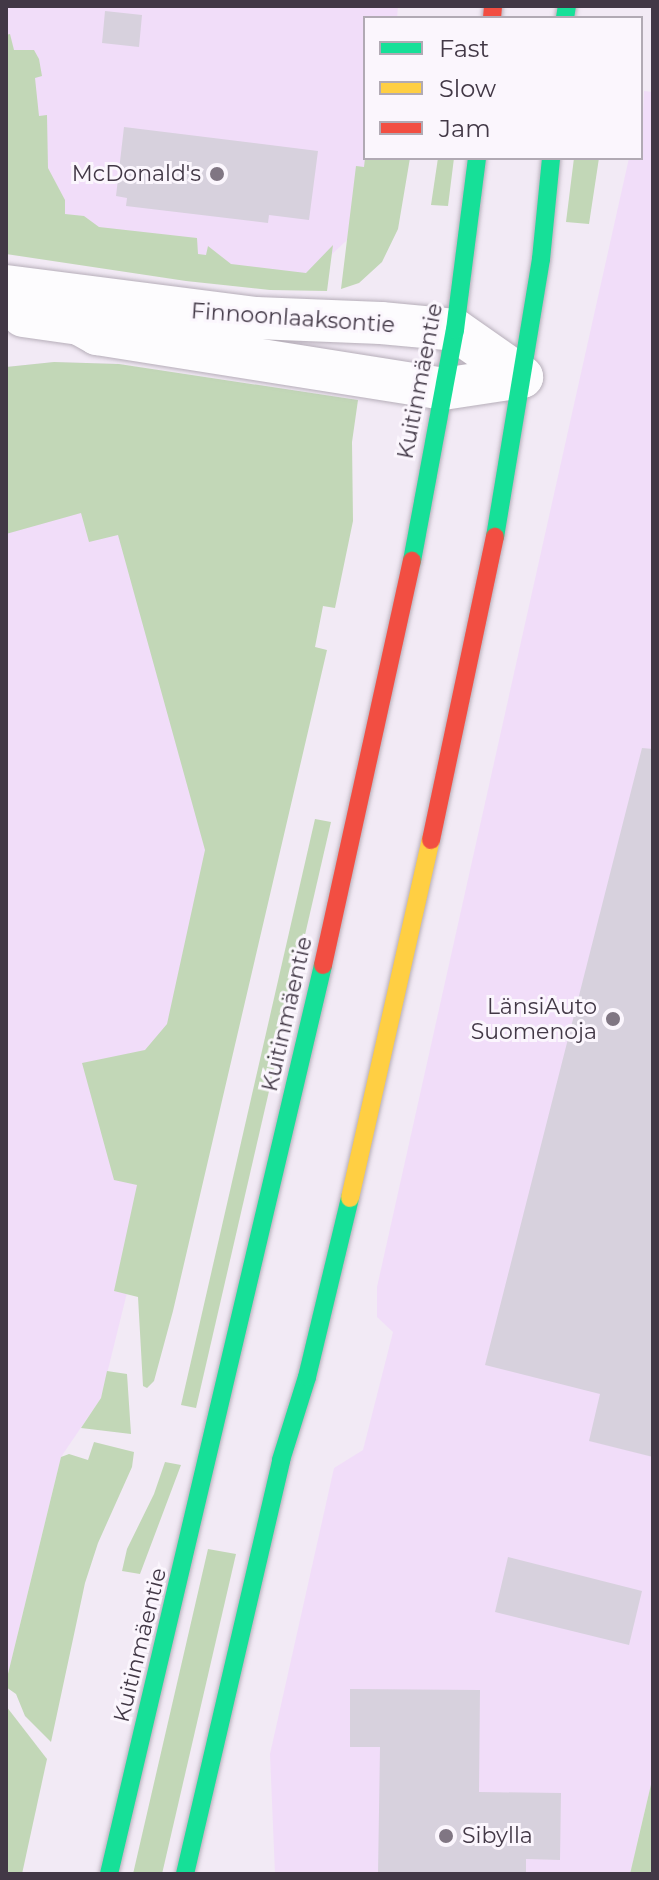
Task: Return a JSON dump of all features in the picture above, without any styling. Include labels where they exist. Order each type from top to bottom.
[{"type":"main road","name":"Kuitinmäentie","points":[[109,1874],[250,1286],[395,649],[455,330],[477,160]]},
{"type":"main road","points":[[185,1874],[281,1460],[307,1377],[387,1047],[489,570],[522,377],[551,160]]},
{"type":"street","name":"Finnoonlaaksontie","points":[[6,286],[242,317],[381,323],[455,330],[522,377]]},
{"type":"street","name":"Finnoonlaaksontie","points":[[6,314],[79,324],[97,334],[443,389],[522,377]]},
{"type":"shaded area","points":[[6,6],[398,6],[397,16],[363,16],[363,160],[383,160],[358,230],[304,280],[37,251],[10,35],[6,35]]},
{"type":"shaded area","points":[[644,91],[653,92],[653,1776],[630,1874],[275,1874],[270,1754],[334,1468],[363,1450],[393,1332],[377,1317],[377,1287],[629,160],[643,160]]},
{"type":"shaded area","points":[[54,362],[119,364],[227,888],[101,1398],[61,1457],[6,1682],[6,367]]},
{"type":"green space","points":[[10,34],[14,50],[34,50],[39,59],[42,76],[35,78],[39,116],[47,115],[48,168],[65,200],[65,214],[84,216],[99,227],[197,238],[198,254],[206,255],[208,246],[231,264],[306,273],[333,245],[327,291],[270,290],[186,281],[6,254],[6,35]]},
{"type":"green space","points":[[365,160],[410,160],[398,229],[382,262],[359,283],[341,289],[356,166],[364,167]]},
{"type":"green space","points":[[438,160],[454,160],[448,206],[431,205]]},
{"type":"green space","points":[[574,160],[599,160],[589,224],[566,222]]},
{"type":"green space","points":[[54,362],[119,364],[358,400],[352,442],[353,521],[335,608],[323,606],[315,647],[327,650],[173,1311],[154,1381],[147,1388],[143,1386],[138,1297],[114,1291],[137,1185],[114,1180],[82,1063],[145,1050],[167,1024],[205,850],[118,535],[89,542],[81,513],[6,534],[6,367]]},
{"type":"green space","points":[[315,819],[331,822],[196,1408],[181,1405]]},
{"type":"green space","points":[[107,1371],[127,1374],[131,1434],[81,1428],[101,1398]]},
{"type":"green space","points":[[94,1442],[134,1452],[132,1467],[98,1543],[85,1583],[51,1742],[25,1716],[16,1694],[6,1687],[6,1682],[61,1457],[69,1454],[88,1460]]},
{"type":"green space","points":[[165,1462],[181,1465],[140,1574],[122,1571],[127,1549],[154,1494]]},
{"type":"green space","points":[[208,1549],[236,1554],[162,1874],[133,1874]]},
{"type":"green space","points":[[6,1706],[47,1759],[22,1874],[6,1874]]},
{"type":"green space","points":[[653,1776],[653,1874],[630,1874]]},
{"type":"building","points":[[105,11],[142,15],[139,47],[102,43]]},
{"type":"building","name":"McDonald's","points":[[124,127],[318,151],[309,220],[269,215],[268,223],[126,206],[127,198],[116,196]]},
{"type":"building","name":"LänsiAuto Suomenoja","points":[[642,748],[653,749],[653,1457],[589,1441],[600,1394],[485,1365]]},
{"type":"building","points":[[508,1557],[642,1591],[629,1645],[495,1612]]},
{"type":"building","points":[[350,1689],[480,1690],[479,1792],[561,1793],[560,1860],[526,1859],[526,1874],[378,1874],[380,1747],[350,1747]]},
{"type":"traffic: fast","points":[[565,16],[567,6]]},
{"type":"traffic: fast","points":[[412,561],[455,330],[477,160]]},
{"type":"traffic: fast","points":[[495,537],[541,259],[551,160]]},
{"type":"traffic: fast","points":[[109,1874],[323,965]]},
{"type":"traffic: fast","points":[[185,1874],[281,1460],[307,1377],[350,1198]]},
{"type":"traffic: slow","points":[[350,1198],[431,840]]},
{"type":"traffic: jam","points":[[492,16],[493,6]]},
{"type":"traffic: jam","points":[[431,840],[495,537]]},
{"type":"traffic: jam","points":[[323,965],[412,561]]},
{"type":"place","name":"McDonald's","points":[[217,174]]},
{"type":"place","name":"LänsiAuto Suomenoja","points":[[613,1019]]},
{"type":"place","name":"Sibylla","points":[[446,1836]]}]
